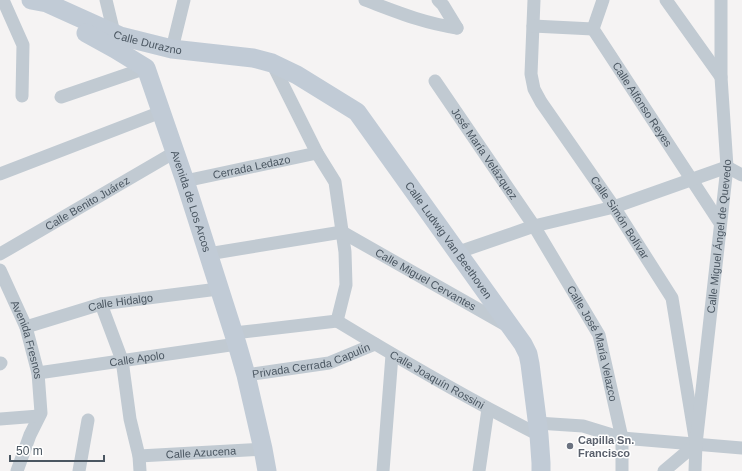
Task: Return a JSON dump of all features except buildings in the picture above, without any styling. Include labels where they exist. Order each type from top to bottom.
[{"type":"street","points":[[3,0],[23,45],[22,96]]},
{"type":"street","points":[[24,0],[115,48],[146,68]]},
{"type":"street","name":"Calle Durazno","points":[[31,0],[46,3],[120,36],[172,49],[253,58],[272,63]]},
{"type":"street","points":[[106,0],[114,33]]},
{"type":"street","points":[[172,49],[184,0]]},
{"type":"street","points":[[365,0],[416,20],[457,28],[443,5],[438,0]]},
{"type":"street","name":"Calle Simón Bolívar","points":[[534,0],[531,74],[534,89],[541,102],[614,207],[672,298],[696,444]]},
{"type":"street","points":[[533,26],[593,29],[603,0]]},
{"type":"street","points":[[666,0],[722,77]]},
{"type":"street","name":"Calle Miguel Ángel de Quevedo","points":[[695,471],[696,444],[727,167],[722,77],[721,0]]},
{"type":"street","name":"Calle Alfonso Reyes","points":[[593,29],[693,179],[720,223]]},
{"type":"street","points":[[235,339],[337,321],[346,285],[345,252],[335,182],[317,153],[272,63]]},
{"type":"street","name":"Calle Ludwig Van Beethoven","points":[[272,63],[297,74],[357,112],[523,344],[528,354],[538,429],[541,471]]},
{"type":"street","points":[[61,96],[146,68]]},
{"type":"street","name":"Avenida de Los Arcos","points":[[146,68],[185,180],[246,375],[267,471]]},
{"type":"street","name":"José María Velázquez","points":[[435,82],[534,226]]},
{"type":"street","points":[[0,174],[161,112]]},
{"type":"street","name":"Calle Benito Juárez","points":[[0,254],[175,152]]},
{"type":"street","name":"Cerrada Ledazo","points":[[185,180],[317,153]]},
{"type":"street","points":[[458,252],[534,226],[614,207],[727,167],[742,175]]},
{"type":"street","name":"Calle José María Velazco","points":[[534,226],[599,335],[622,438],[622,471]]},
{"type":"street","points":[[208,254],[342,232]]},
{"type":"street","name":"Calle Miguel Cervantes","points":[[342,232],[510,327]]},
{"type":"street","name":"Avenida Fresnos","points":[[0,270],[26,327],[38,373],[40,415]]},
{"type":"street","name":"Calle Hidalgo","points":[[26,327],[101,304],[218,288]]},
{"type":"street","points":[[101,304],[122,360],[130,419],[139,456],[140,471]]},
{"type":"street","name":"Calle Joaquín Rossini","points":[[337,321],[392,355],[488,409],[538,429]]},
{"type":"street","name":"Calle Apolo","points":[[38,373],[122,360],[235,339]]},
{"type":"street","name":"Privada Cerrada Capulín","points":[[246,375],[329,363],[375,344]]},
{"type":"street","points":[[383,471],[392,355]]},
{"type":"street","points":[[479,471],[488,409]]},
{"type":"street","points":[[0,419],[40,415]]},
{"type":"street","points":[[17,471],[30,435],[40,415]]},
{"type":"street","points":[[79,471],[88,420]]},
{"type":"street","points":[[549,471],[538,429],[583,426],[622,438],[742,448]]},
{"type":"street","points":[[664,471],[696,444]]},
{"type":"street","name":"Calle Azucena","points":[[139,456],[263,449]]},
{"type":"place","name":"Capilla Sn. Francisco","points":[[570,446]]}]
